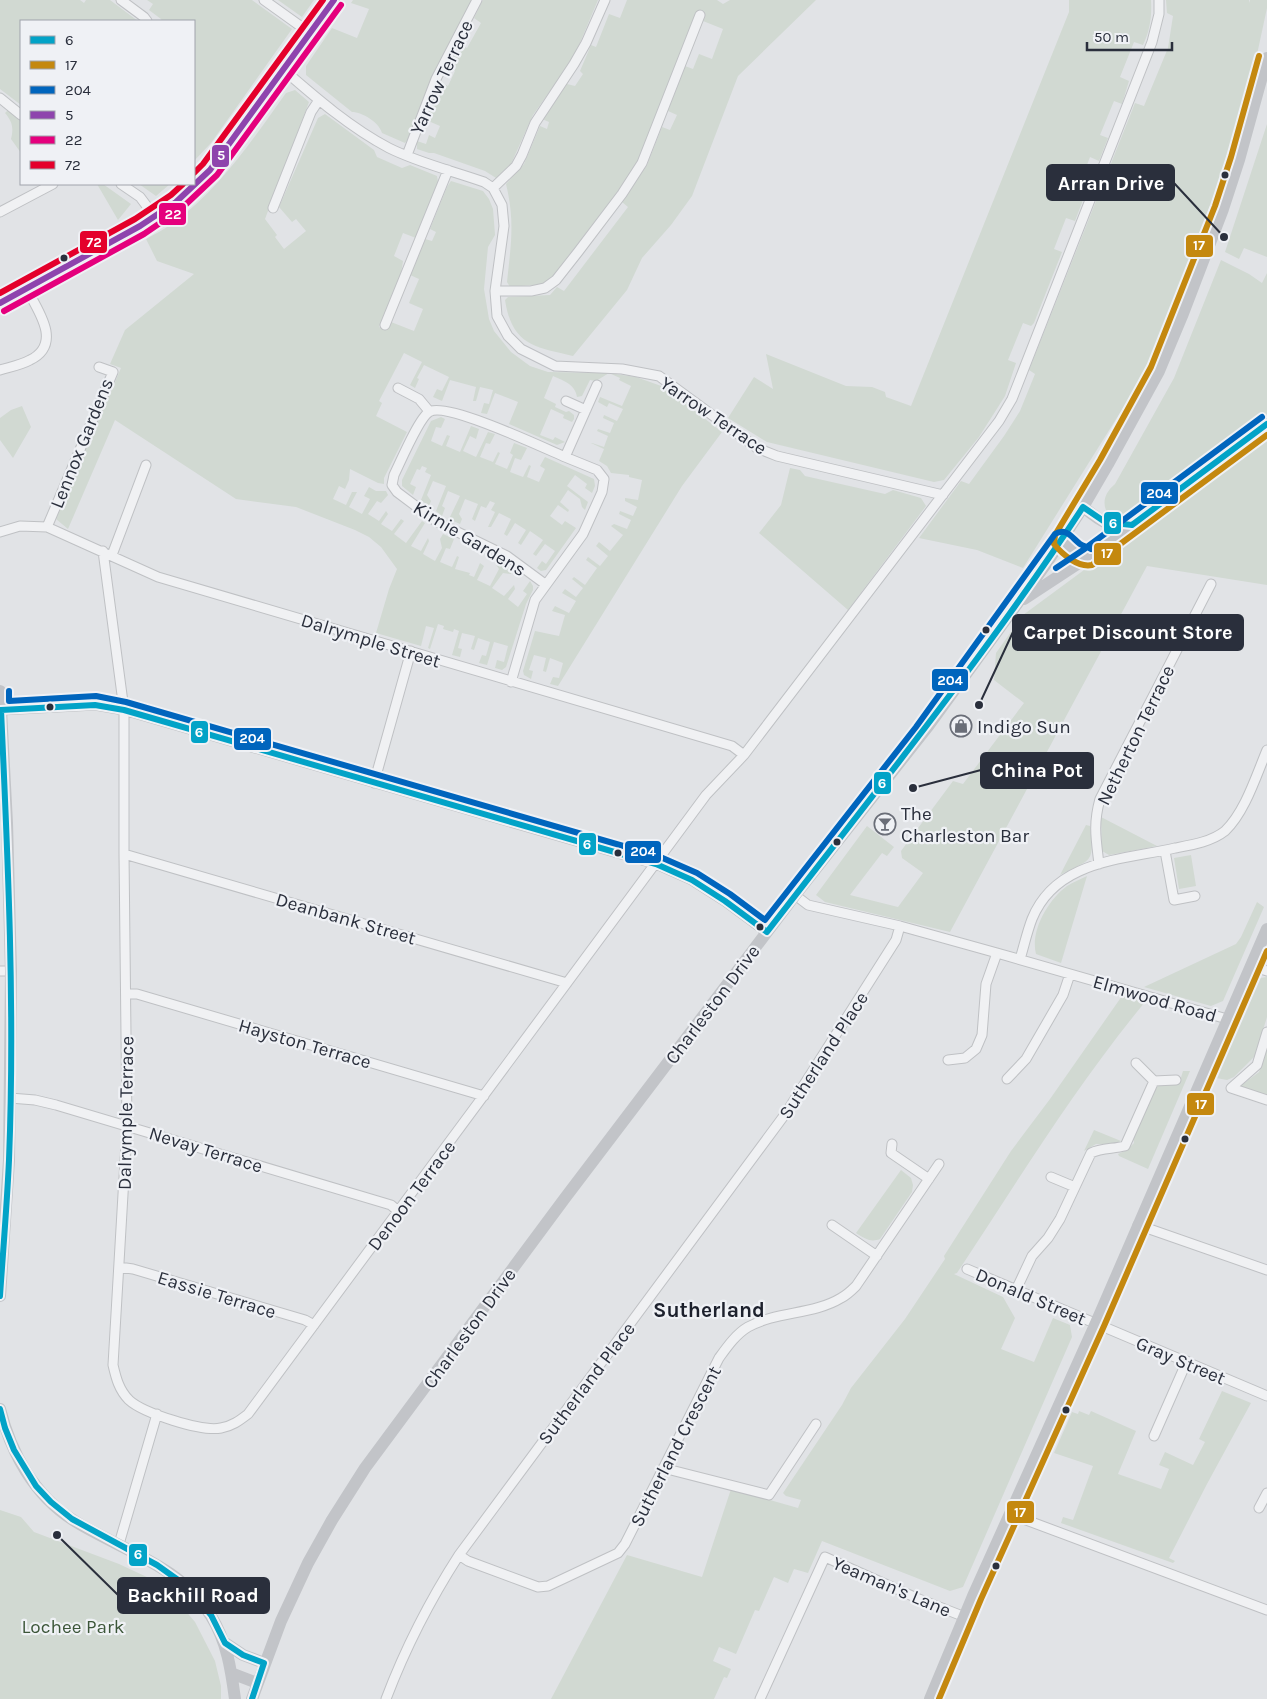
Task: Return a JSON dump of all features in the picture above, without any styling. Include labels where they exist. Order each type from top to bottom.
[{"type":"street","points":[[121,0],[144,16],[146,20]]},
{"type":"street","points":[[264,0],[310,33]]},
{"type":"street","points":[[195,184],[210,170],[334,0]]},
{"type":"street","name":"Yarrow Terrace","points":[[407,155],[436,79],[477,0]]},
{"type":"street","points":[[493,188],[516,166],[536,123],[586,43],[605,0]]},
{"type":"street","name":"Denoon Terrace","points":[[157,1414],[203,1429],[220,1429],[235,1424],[248,1414],[706,795],[744,755],[985,442],[1012,399],[1152,42],[1159,14],[1159,0]]},
{"type":"street","points":[[495,291],[531,291],[545,288],[561,273],[622,194],[642,163],[700,15]]},
{"type":"street","name":"Charleston Drive","points":[[252,1699],[281,1621],[308,1563],[332,1520],[365,1468],[564,1198],[795,895],[923,732],[1062,540],[1108,464],[1159,371],[1223,209],[1239,160],[1267,58]]},
{"type":"street","name":"Yarrow Terrace","points":[[284,70],[319,100],[390,148],[484,182],[493,188],[502,205],[504,226],[495,291],[498,316],[508,336],[521,349],[555,366],[622,369],[659,376],[757,448],[777,456],[943,495]]},
{"type":"street","points":[[0,98],[20,114]]},
{"type":"street","points":[[273,208],[311,112],[319,100]]},
{"type":"street","points":[[385,325],[448,170]]},
{"type":"street","points":[[0,212],[50,185]]},
{"type":"street","points":[[122,185],[140,198],[155,216]]},
{"type":"street","points":[[0,303],[155,216],[176,202],[194,185]]},
{"type":"street","points":[[0,370],[31,360],[42,351],[47,337],[45,323],[26,288]]},
{"type":"street","name":"Lennox Gardens","points":[[47,527],[113,372],[99,367]]},
{"type":"street","points":[[565,457],[597,385]]},
{"type":"street","points":[[398,388],[419,399],[429,411],[439,409],[480,420],[597,470],[604,479],[602,492],[583,534],[535,600],[511,682]]},
{"type":"street","points":[[566,401],[586,410]]},
{"type":"street","name":"Kirnie Gardens","points":[[429,411],[422,420],[394,475],[392,485],[397,492],[437,522],[508,556],[546,584]]},
{"type":"street","points":[[1017,603],[1088,557],[1267,424]]},
{"type":"street","points":[[112,555],[146,465]]},
{"type":"street","points":[[1082,507],[1102,522],[1111,525],[1132,525]]},
{"type":"street","name":"Dalrymple Street","points":[[0,532],[20,526],[47,527],[158,577],[732,746],[744,755]]},
{"type":"street","points":[[1062,540],[1076,552],[1088,557]]},
{"type":"street","name":"Dalrymple Terrace","points":[[102,551],[124,710],[127,1126],[113,1365],[118,1386],[129,1400],[143,1409],[157,1414]]},
{"type":"street","name":"Netherton Terrace","points":[[1100,864],[1095,829],[1100,799],[1211,584]]},
{"type":"street","points":[[374,783],[411,651]]},
{"type":"street","points":[[0,690],[5,971],[10,1098],[3,1206],[0,1296]]},
{"type":"street","points":[[1,710],[95,704],[124,710],[656,864],[692,880],[725,901],[767,932]]},
{"type":"street","points":[[1020,959],[1032,919],[1044,897],[1062,880],[1081,869],[1204,842],[1224,832],[1239,815],[1267,750]]},
{"type":"street","points":[[1165,851],[1174,900],[1194,896]]},
{"type":"street","name":"Deanbank Street","points":[[124,854],[567,984]]},
{"type":"street","name":"Elmwood Road","points":[[795,895],[808,905],[900,926],[1227,1019]]},
{"type":"street","name":"Sutherland Place","points":[[386,1699],[411,1641],[438,1586],[458,1555],[786,1113],[896,940],[900,926]]},
{"type":"street","points":[[930,1699],[964,1617],[1096,1323],[1267,929]]},
{"type":"street","points":[[948,1060],[965,1058],[976,1049],[982,1035],[986,984],[997,953]]},
{"type":"street","points":[[1251,966],[1267,971]]},
{"type":"street","points":[[1007,1080],[1026,1059],[1063,995],[1070,974]]},
{"type":"street","name":"Hayston Terrace","points":[[126,994],[137,994],[484,1096]]},
{"type":"street","points":[[1267,1032],[1257,1065],[1231,1088],[1267,1100]]},
{"type":"street","points":[[1136,1063],[1154,1080],[1176,1080]]},
{"type":"street","points":[[1016,1290],[1032,1256],[1048,1238],[1060,1219],[1091,1153],[1099,1149],[1125,1146],[1154,1080]]},
{"type":"street","name":"Nevay Terrace","points":[[10,1098],[35,1100],[56,1105],[390,1205],[398,1212]]},
{"type":"street","points":[[892,1144],[891,1153],[929,1179]]},
{"type":"street","name":"Sutherland Crescent","points":[[458,1555],[468,1561],[538,1587],[548,1586],[618,1553],[625,1544],[719,1358],[732,1340],[748,1328],[763,1321],[824,1306],[842,1298],[856,1286],[939,1164]]},
{"type":"street","points":[[1051,1176],[1075,1187]]},
{"type":"street","points":[[832,1225],[877,1256]]},
{"type":"street","points":[[1138,1226],[1267,1270]]},
{"type":"street","name":"Eassie Terrace","points":[[119,1267],[133,1269],[305,1320],[314,1325]]},
{"type":"street","name":"Donald Street","points":[[967,1269],[1096,1323]]},
{"type":"street","name":"Gray Street","points":[[1096,1323],[1267,1396]]},
{"type":"street","points":[[1154,1436],[1187,1362]]},
{"type":"street","points":[[0,1409],[14,1450],[36,1486],[51,1502],[72,1519],[157,1565],[188,1587],[210,1615],[225,1643],[235,1699]]},
{"type":"street","points":[[119,1544],[157,1414]]},
{"type":"street","points":[[663,1468],[769,1495],[816,1424]]},
{"type":"street","points":[[1259,1508],[1267,1493]]},
{"type":"street","points":[[1010,1514],[1267,1610]]},
{"type":"street","name":"Yeaman's Lane","points":[[760,1699],[825,1556],[919,1599],[964,1617]]},
{"type":"street","points":[[225,1643],[243,1655],[264,1664]]},
{"type":"street","points":[[231,1673],[257,1683]]},
{"type":"green space","points":[[0,0],[80,0],[84,3],[86,0],[110,0],[137,20],[20,20],[20,104],[0,89]]},
{"type":"green space","points":[[147,0],[252,0],[292,29],[211,143],[195,160],[195,20],[162,20],[149,10],[153,4]]},
{"type":"green space","points":[[278,0],[314,0],[302,17]]},
{"type":"green space","points":[[353,0],[472,0],[432,77],[405,143],[382,133],[374,122],[365,116],[352,112],[306,75],[306,66],[332,28],[357,38],[369,9],[351,3]]},
{"type":"green space","points":[[483,0],[598,0],[574,57],[533,115],[511,164],[496,178],[485,171],[417,149],[417,141],[426,144],[429,135],[435,138],[440,126],[426,120],[440,82],[448,86],[455,71],[447,68],[460,44],[467,48],[481,23],[474,18]]},
{"type":"green space","points":[[627,0],[717,0],[723,4],[730,0],[816,0],[738,76],[692,196],[671,225],[642,258],[627,290],[573,356],[547,350],[527,342],[513,326],[508,315],[505,300],[508,297],[550,295],[557,287],[564,291],[628,207],[622,202],[647,165],[662,127],[670,130],[677,115],[668,111],[685,66],[693,69],[699,54],[712,59],[723,29],[703,21],[705,16],[697,13],[638,161],[624,183],[545,284],[510,287],[507,282],[511,244],[511,210],[506,184],[524,164],[540,126],[547,129],[549,122],[542,119],[567,84],[575,86],[583,74],[580,71],[591,45],[596,47],[609,14],[620,18]]},
{"type":"green space","points":[[1069,0],[1151,0],[1149,29],[1143,45],[1134,42],[1120,77],[1129,81],[1122,104],[1114,101],[1100,135],[1108,138],[1099,161],[1090,157],[1078,188],[1086,192],[1075,221],[1066,218],[1054,249],[1062,252],[1034,323],[1031,326],[1023,323],[1008,360],[1016,363],[1005,396],[979,437],[944,480],[934,482],[767,442],[728,418],[754,377],[773,389],[766,354],[846,386],[872,387],[885,392],[886,397],[911,406],[1069,12]]},
{"type":"green space","points":[[1166,0],[1249,0],[1249,3],[1250,0],[1267,0],[1267,8],[1253,73],[1221,177],[1148,368],[1023,568],[977,550],[919,538],[961,481],[969,484],[1020,411],[1035,374],[1029,370],[1135,103],[1144,106],[1168,48],[1173,16],[1167,13]]},
{"type":"green space","points":[[295,90],[309,102],[265,219],[277,235],[275,237],[284,249],[306,231],[296,219],[292,222],[279,207],[318,118],[325,114],[374,150],[377,157],[402,168],[410,165],[437,176],[438,182],[416,238],[403,233],[394,256],[403,261],[401,274],[379,327],[388,329],[391,322],[414,331],[423,309],[409,303],[419,279],[410,275],[425,239],[432,241],[436,232],[430,229],[451,181],[483,191],[493,209],[495,235],[488,247],[484,289],[489,319],[494,331],[511,352],[530,366],[548,372],[609,373],[596,381],[590,380],[582,396],[577,397],[571,386],[553,376],[544,398],[556,404],[555,407],[566,412],[569,411],[574,415],[572,422],[563,418],[564,415],[551,409],[540,435],[553,440],[555,437],[565,442],[557,445],[509,424],[518,402],[495,393],[487,414],[481,413],[484,403],[489,404],[493,390],[480,387],[476,401],[473,401],[476,387],[450,380],[442,401],[433,397],[437,389],[442,391],[449,377],[424,365],[417,378],[419,379],[415,388],[410,385],[422,362],[404,353],[379,401],[382,403],[376,416],[407,432],[384,478],[384,484],[378,483],[350,469],[349,480],[345,489],[339,486],[333,499],[346,505],[352,492],[357,492],[349,507],[362,514],[370,499],[364,496],[369,487],[376,491],[386,491],[388,495],[381,503],[377,501],[368,514],[379,521],[386,511],[388,514],[381,524],[392,531],[401,519],[404,521],[394,534],[406,543],[422,521],[425,523],[411,546],[421,551],[428,538],[429,541],[423,554],[435,561],[442,548],[440,539],[443,534],[454,539],[450,549],[446,548],[440,562],[452,567],[457,556],[459,557],[455,569],[470,573],[469,575],[474,577],[480,563],[484,566],[477,580],[490,586],[499,569],[495,563],[497,559],[513,570],[511,574],[503,573],[492,588],[504,596],[514,585],[515,589],[508,599],[518,607],[527,594],[523,591],[530,581],[533,590],[526,604],[506,667],[502,670],[495,668],[497,660],[504,662],[508,646],[494,642],[487,665],[479,663],[482,655],[486,656],[490,642],[478,638],[474,650],[471,649],[475,636],[462,633],[458,648],[462,649],[460,657],[452,655],[459,631],[454,629],[453,632],[443,629],[444,626],[438,624],[430,649],[428,648],[434,628],[426,626],[421,646],[376,633],[397,569],[381,547],[369,537],[296,507],[236,499],[115,420],[68,529],[56,519],[121,368],[110,364],[125,330],[194,274],[157,261],[146,239],[173,223],[206,195],[235,162],[286,93]]},
{"type":"green space","points":[[8,110],[20,119],[20,152],[11,139],[12,125],[5,113]]},
{"type":"green space","points":[[1267,124],[1267,257],[1244,248],[1239,259],[1225,252]]},
{"type":"green space","points":[[98,185],[104,185],[131,204],[118,220]]},
{"type":"green space","points":[[140,185],[169,185],[156,196]]},
{"type":"green space","points":[[1221,260],[1262,283],[1267,273],[1267,585],[1147,566],[950,932],[825,902],[816,895],[867,826],[894,847],[887,856],[882,853],[850,895],[898,907],[923,873],[902,858],[901,851],[953,781],[963,784],[1024,703],[994,680],[996,653],[1023,615],[1126,539],[1110,519],[1105,505],[1105,498],[1108,491],[1115,484],[1174,378]]},
{"type":"green space","points":[[609,373],[636,377],[664,387],[722,432],[682,486],[558,686],[550,684],[553,677],[559,678],[563,663],[550,658],[546,672],[543,671],[546,658],[534,655],[529,670],[533,671],[531,679],[524,675],[523,671],[535,631],[559,636],[565,615],[552,611],[555,606],[569,613],[576,601],[562,593],[565,589],[576,597],[583,588],[572,579],[574,577],[585,585],[597,568],[586,560],[588,557],[600,566],[608,556],[596,546],[599,542],[610,551],[623,535],[611,526],[614,524],[627,529],[631,520],[619,514],[620,511],[633,516],[637,507],[625,501],[625,498],[638,500],[642,480],[629,477],[629,475],[611,473],[607,466],[599,461],[604,449],[591,443],[604,447],[608,436],[597,431],[598,429],[610,433],[614,423],[603,418],[604,415],[617,421],[623,409],[609,403],[607,407],[598,402],[600,397],[622,406],[631,386]]},
{"type":"green space","points":[[22,406],[31,427],[13,458],[0,440],[0,418],[11,410]]},
{"type":"green space","points":[[441,417],[445,419],[441,428],[436,427],[431,441],[442,446],[447,435],[450,436],[446,446],[460,452],[471,426],[479,429],[476,439],[470,436],[463,451],[476,457],[488,432],[495,434],[490,444],[486,443],[480,457],[493,462],[498,452],[500,453],[495,464],[507,469],[513,455],[510,453],[514,443],[527,448],[521,460],[515,458],[510,472],[523,477],[529,465],[531,466],[527,477],[539,482],[545,469],[540,466],[545,457],[594,479],[595,486],[592,493],[585,488],[587,484],[575,475],[567,486],[588,502],[585,510],[580,499],[568,490],[560,502],[569,510],[568,512],[558,505],[550,516],[562,525],[565,521],[576,528],[546,570],[541,571],[537,568],[542,561],[546,564],[555,551],[545,544],[536,556],[533,554],[543,540],[530,531],[521,545],[518,543],[526,530],[515,523],[507,536],[504,534],[511,519],[499,513],[491,527],[488,527],[495,512],[491,510],[495,503],[490,501],[486,508],[481,506],[475,521],[472,519],[478,504],[465,499],[459,514],[462,519],[460,524],[449,519],[460,496],[448,491],[442,506],[445,508],[442,516],[436,511],[446,486],[433,481],[427,495],[431,501],[429,506],[421,500],[431,475],[425,472],[427,468],[422,466],[420,470],[417,469],[410,484],[416,487],[413,495],[402,486],[402,480],[431,421]]},
{"type":"green space","points":[[790,468],[800,470],[805,476],[885,494],[893,490],[921,498],[926,506],[848,610],[759,533],[781,505]]},
{"type":"green space","points":[[1101,817],[1157,846],[1109,855],[1102,851]]},
{"type":"green space","points":[[1086,825],[1090,826],[1092,847],[1089,858],[1079,866],[1060,875]]},
{"type":"green space","points":[[1191,855],[1196,886],[1179,889],[1174,858]]},
{"type":"green space","points":[[1087,876],[1061,963],[1036,954],[1035,945],[1038,926],[1047,908],[1053,899],[1067,886]]},
{"type":"green space","points":[[1257,902],[1264,907],[1223,1001],[1211,1006],[1144,987],[1236,944]]},
{"type":"green space","points":[[1267,977],[1267,1017],[1255,1056],[1234,1077],[1227,1080],[1216,1078],[1260,978]]},
{"type":"green space","points":[[1122,996],[1145,1002],[1119,1034],[1071,1101],[957,1273],[954,1274],[1003,1297],[1015,1318],[1001,1349],[1034,1362],[1053,1318],[1070,1325],[1072,1337],[963,1587],[950,1591],[822,1541],[808,1573],[794,1569],[788,1583],[774,1577],[759,1611],[755,1610],[736,1654],[719,1647],[713,1661],[731,1669],[727,1678],[724,1677],[714,1699],[551,1699],[627,1555],[702,1577],[731,1489],[798,1508],[801,1500],[786,1496],[783,1493],[842,1405],[851,1388],[905,1319],[945,1259],[944,1256],[1011,1151]]},
{"type":"green space","points":[[1267,1049],[1267,1096],[1239,1087],[1259,1072]]},
{"type":"green space","points":[[1183,1071],[1190,1071],[1148,1169],[1119,1156],[1118,1154],[1127,1150],[1134,1143],[1133,1137],[1158,1086],[1179,1084]]},
{"type":"green space","points":[[1094,1130],[1121,1141],[1115,1144],[1096,1144],[1084,1151]]},
{"type":"green space","points":[[901,1170],[911,1178],[912,1192],[880,1239],[870,1240],[856,1233]]},
{"type":"green space","points":[[1222,1391],[1251,1403],[1169,1558],[1175,1561],[1173,1563],[1061,1523],[1063,1517],[1073,1520],[1093,1466],[1054,1453],[1072,1412],[1078,1414],[1079,1411],[1089,1415],[1091,1411],[1136,1431],[1118,1474],[1161,1489],[1169,1469],[1159,1465],[1165,1452],[1193,1465],[1205,1442],[1199,1439]]},
{"type":"green space","name":"Lochee Park","points":[[0,1510],[21,1517],[34,1532],[119,1564],[149,1578],[173,1596],[195,1622],[215,1661],[221,1686],[221,1699],[0,1699]]},
{"type":"transit line","name":"72","points":[[195,172],[203,164],[323,0]]},
{"type":"transit line","name":"5","points":[[195,184],[210,170],[334,0]]},
{"type":"transit line","name":"22","points":[[4,311],[144,234],[182,208],[217,175],[341,5]]},
{"type":"transit line","name":"17","points":[[1259,56],[1231,157],[1215,206],[1151,367],[1100,460],[1055,535],[1054,544],[1061,552],[1076,562],[1092,565],[1267,435]]},
{"type":"transit line","name":"72","points":[[0,293],[135,219],[171,195],[182,185]]},
{"type":"transit line","name":"5","points":[[0,303],[140,226],[176,202],[194,185]]},
{"type":"transit line","name":"204","points":[[1056,568],[1262,417]]},
{"type":"transit line","name":"6","points":[[767,932],[969,670],[1083,507],[1105,522],[1132,525],[1267,424]]},
{"type":"transit line","name":"204","points":[[9,691],[9,701],[96,696],[126,702],[658,856],[697,873],[765,920],[916,727],[1055,534],[1059,532],[1066,533],[1080,544],[1091,549]]},
{"type":"transit line","name":"6","points":[[1,710],[95,705],[124,710],[656,864],[692,880],[725,901],[767,932]]},
{"type":"transit line","name":"6","points":[[0,1296],[11,1104],[11,991],[1,710]]},
{"type":"transit line","name":"17","points":[[939,1699],[981,1599],[1104,1326],[1267,951]]},
{"type":"transit line","name":"6","points":[[0,1409],[14,1450],[36,1486],[51,1502],[72,1519],[157,1565],[188,1587],[211,1615],[225,1643],[243,1655],[264,1663],[252,1699]]},
{"type":"place","name":"Arran Drive","points":[[1224,237]]},
{"type":"place","name":"Carpet Discount Store","points":[[979,705]]},
{"type":"place","name":"Indigo Sun","points":[[961,726]]},
{"type":"place","name":"China Pot","points":[[913,788]]},
{"type":"place","name":"The Charleston Bar","points":[[885,824]]},
{"type":"place","name":"Backhill Road","points":[[57,1535]]},
{"type":"district","name":"Sutherland","points":[[709,1310]]}]
